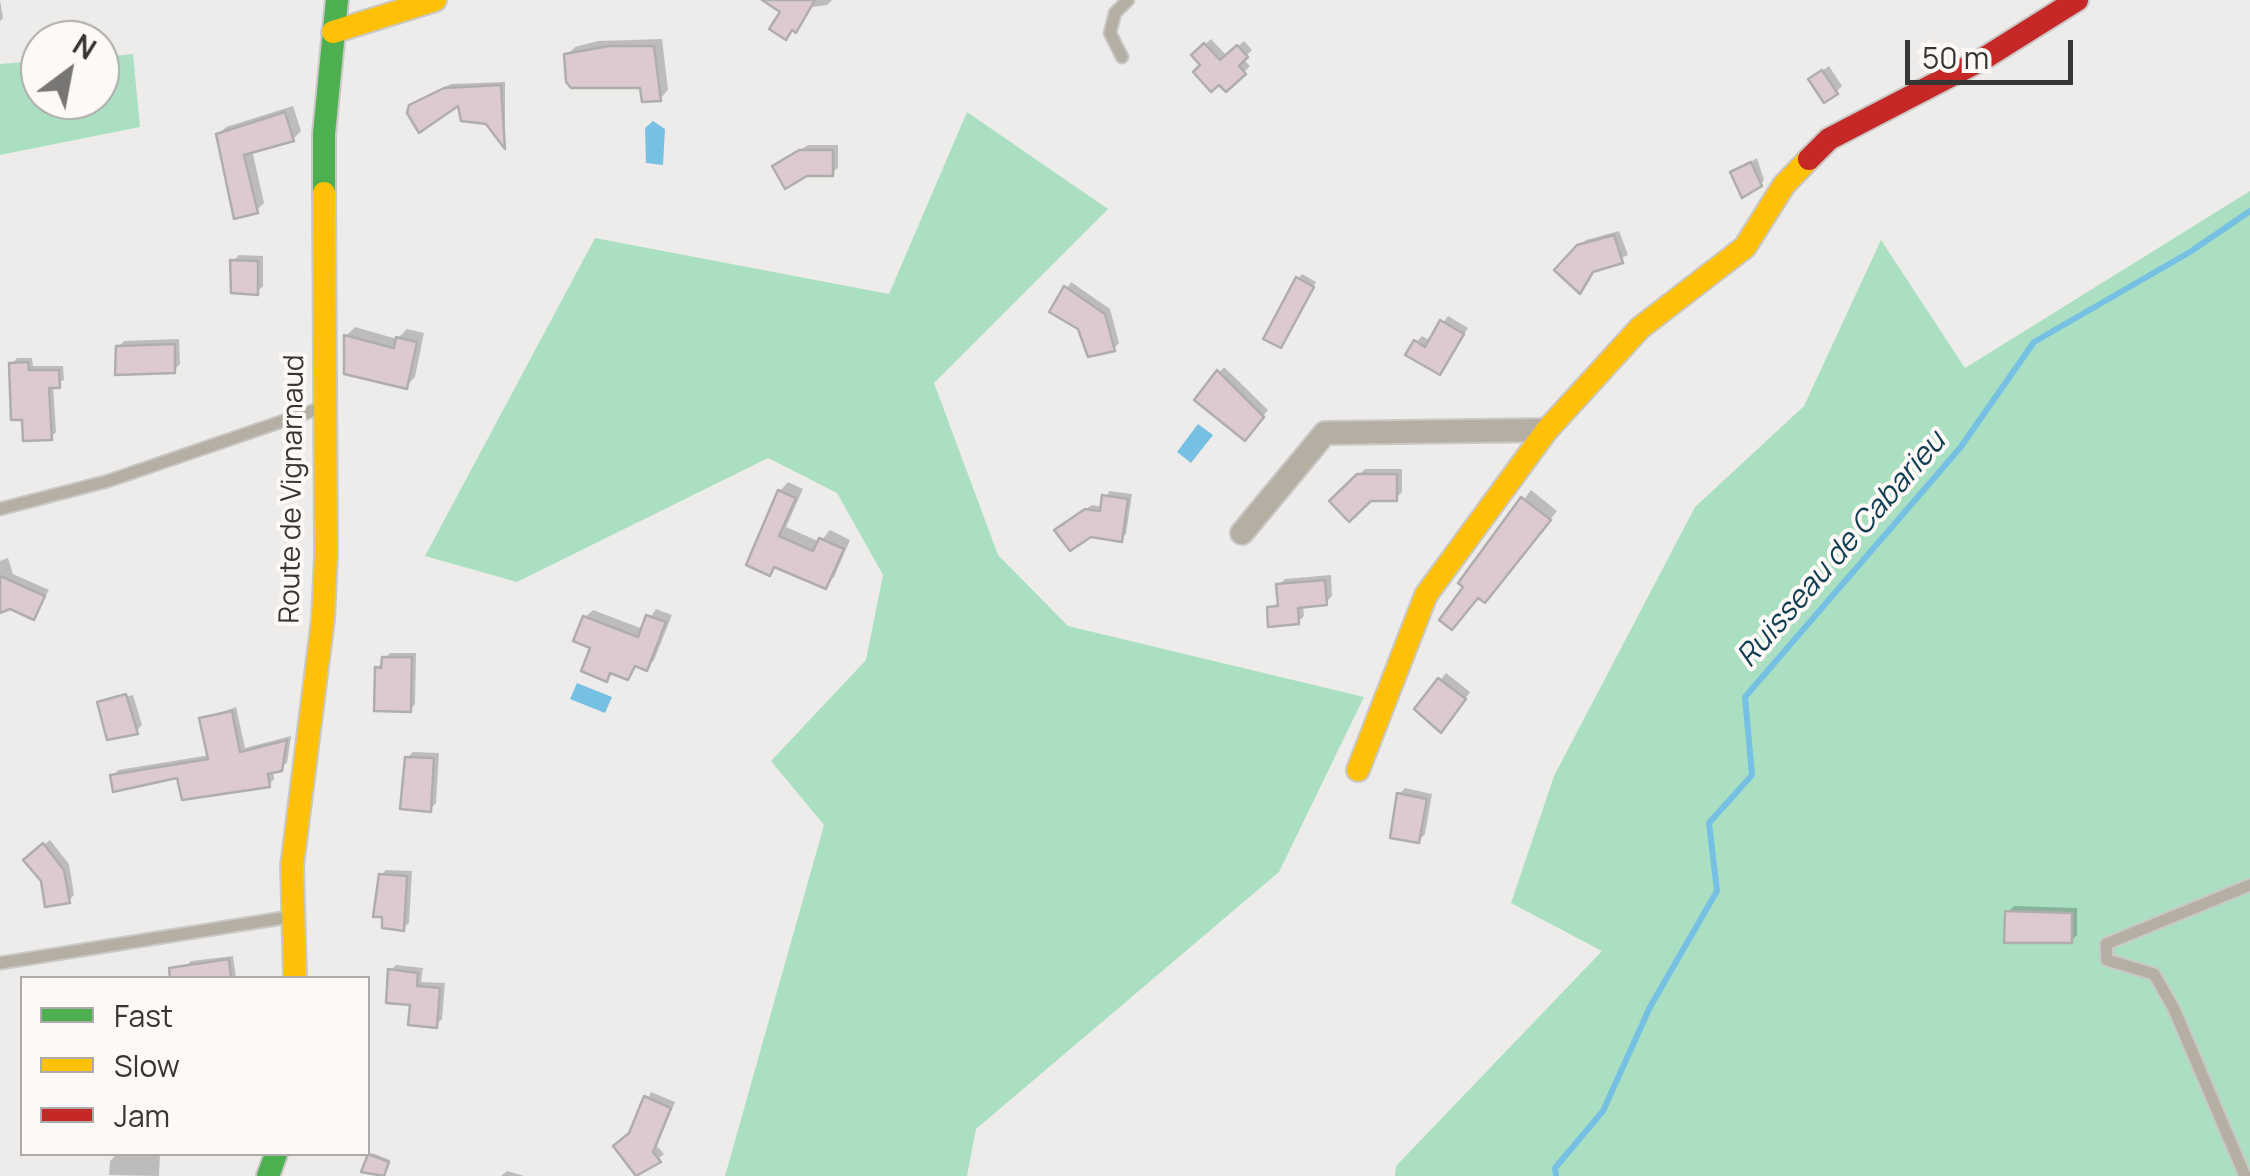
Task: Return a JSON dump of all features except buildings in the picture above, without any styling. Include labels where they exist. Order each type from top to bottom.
[{"type":"street","name":"Route de Vignarnaud","points":[[295,976],[296,822],[323,619],[324,134],[337,0]]},
{"type":"street","points":[[333,32],[435,0]]},
{"type":"street","points":[[1358,770],[1426,595],[1547,430],[1640,328],[1746,247],[1784,185],[1830,139],[1984,59],[2077,0]]},
{"type":"street","points":[[1242,533],[1325,433],[1547,430]]},
{"type":"lane","points":[[1122,57],[1110,33],[1116,12],[1128,0]]},
{"type":"lane","points":[[0,508],[108,481],[324,408]]},
{"type":"lane","points":[[2245,1176],[2213,1110],[2174,1009],[2154,974],[2107,960],[2106,944],[2250,886]]},
{"type":"lane","points":[[0,963],[293,917]]},
{"type":"green space","points":[[133,54],[140,127],[0,155],[0,64],[20,62],[20,120],[120,120],[120,55]]},
{"type":"green space","points":[[967,112],[1108,209],[934,383],[998,555],[1068,626],[1364,697],[1279,872],[976,1129],[967,1176],[725,1176],[824,825],[771,761],[866,660],[883,575],[837,493],[768,458],[517,582],[425,556],[595,238],[889,294]]},
{"type":"green space","points":[[2250,191],[2250,1176],[1395,1176],[1396,1166],[1602,951],[1511,903],[1554,776],[1695,507],[1804,406],[1881,240],[1965,368]]},
{"type":"water","points":[[653,121],[665,129],[663,165],[646,163],[645,128]]},
{"type":"water","points":[[1198,424],[1213,435],[1191,463],[1177,452]]},
{"type":"water","points":[[577,683],[612,697],[605,713],[570,699]]},
{"type":"waterway","name":"Ruisseau de Cabarieu","points":[[1556,1176],[1555,1168],[1603,1111],[1650,1007],[1717,891],[1709,823],[1752,775],[1745,697],[1960,448],[2034,342],[2190,252],[2250,211]]},
{"type":"traffic: fast","points":[[324,193],[324,134],[337,0]]},
{"type":"traffic: fast","points":[[268,1176],[275,1156]]},
{"type":"traffic: slow","points":[[333,32],[435,0]]},
{"type":"traffic: slow","points":[[1358,770],[1426,595],[1547,430],[1640,328],[1745,247],[1784,185],[1809,159]]},
{"type":"traffic: slow","points":[[295,976],[292,866],[323,619],[326,555],[324,193]]},
{"type":"traffic: jam","points":[[1809,159],[1829,139],[1983,59],[2077,0]]}]
